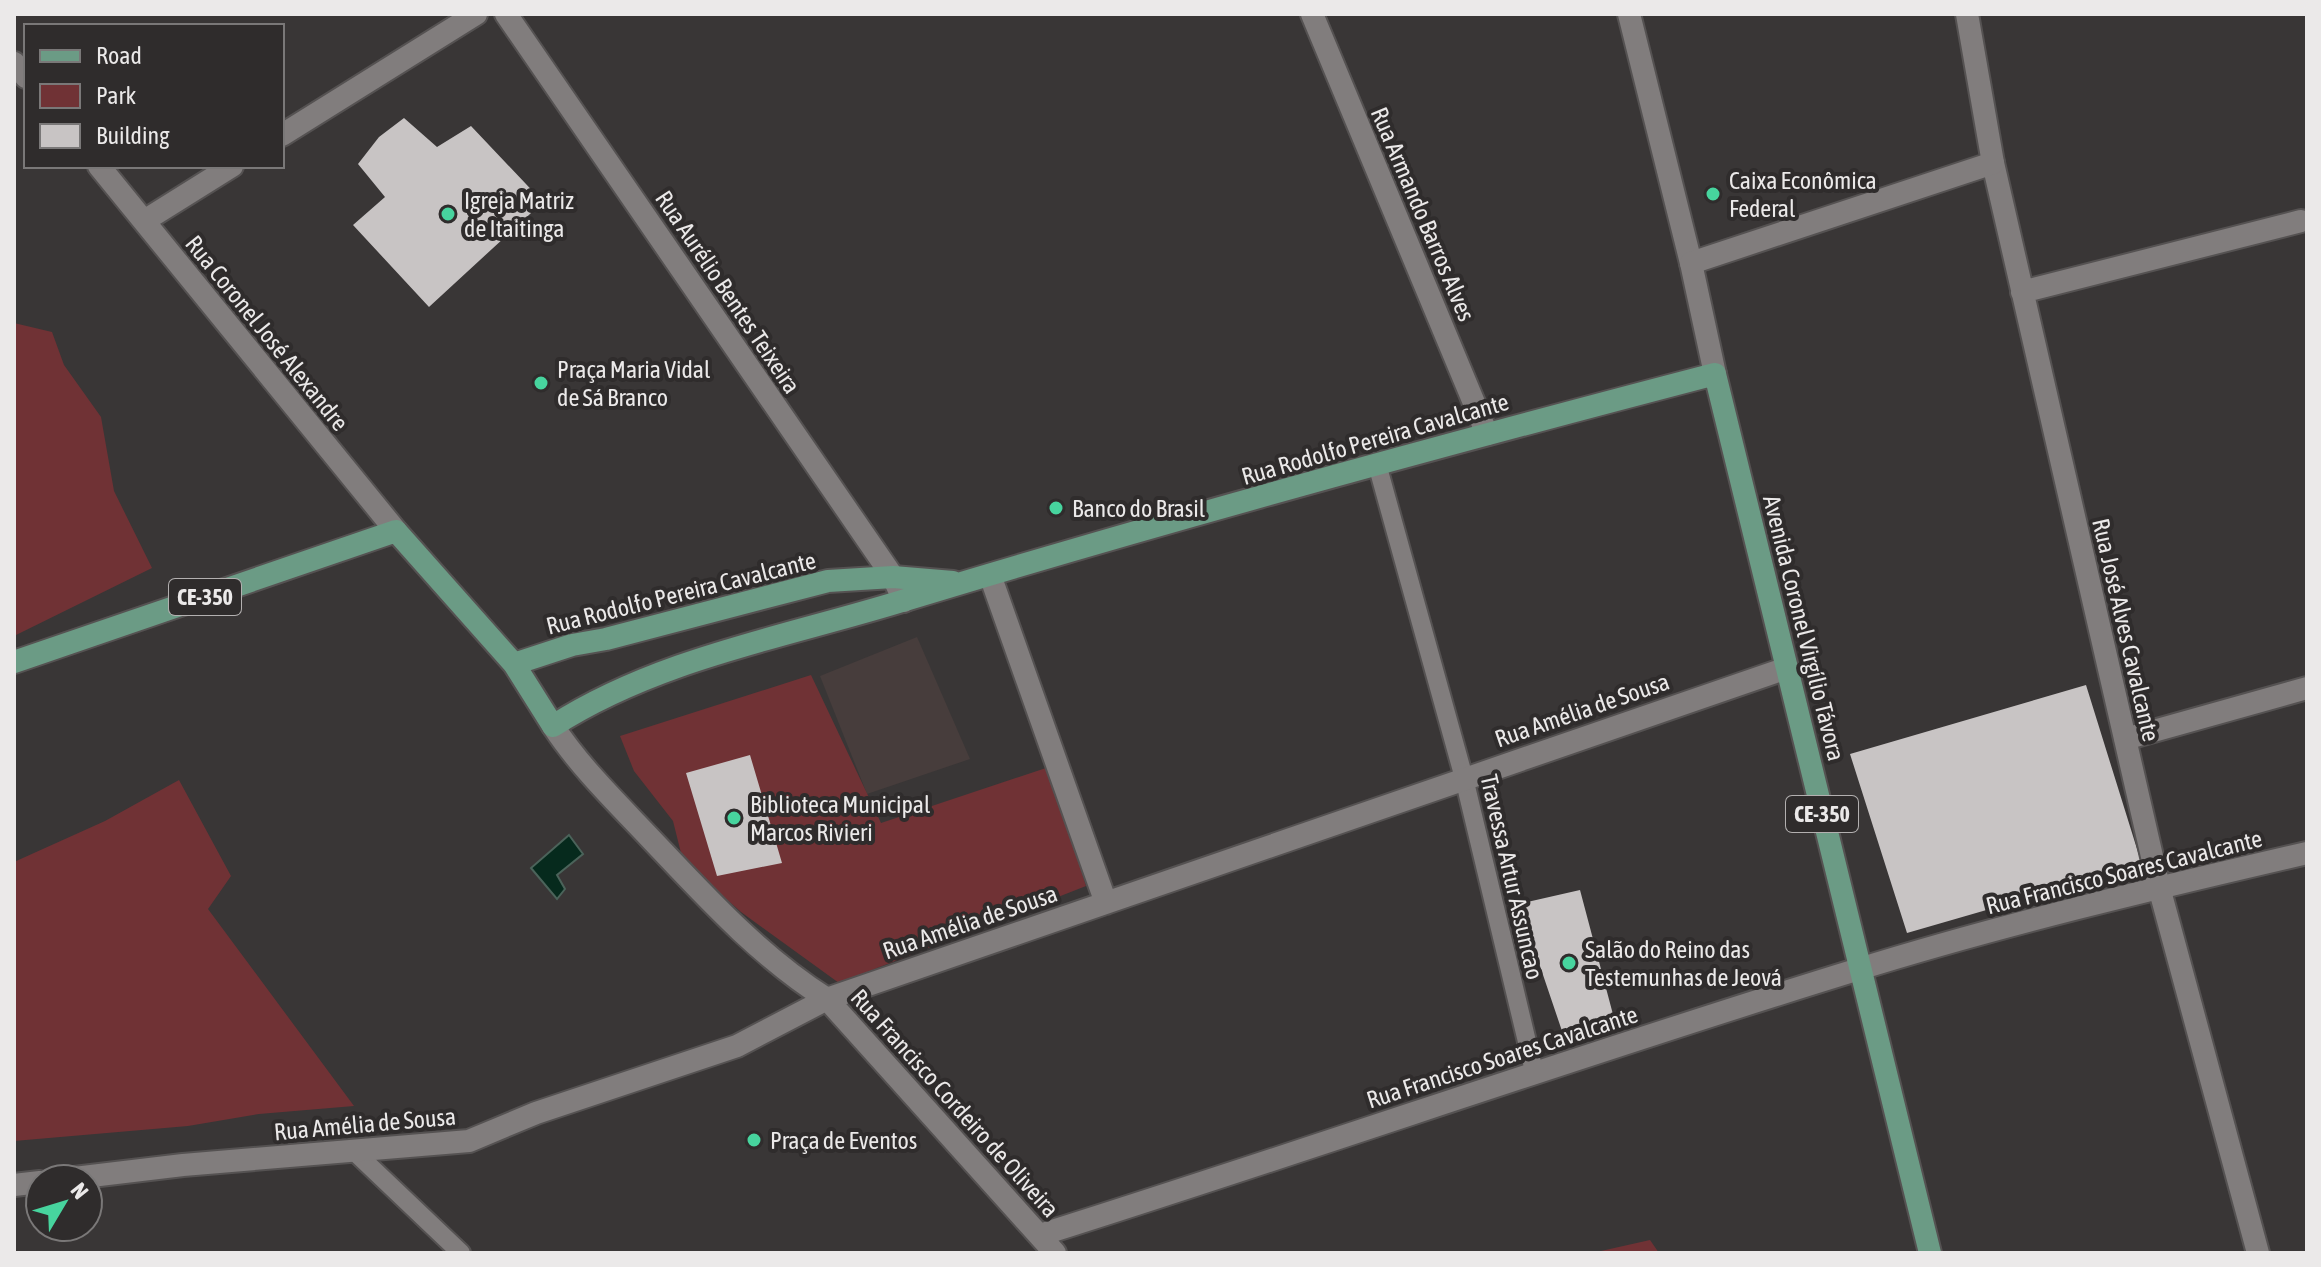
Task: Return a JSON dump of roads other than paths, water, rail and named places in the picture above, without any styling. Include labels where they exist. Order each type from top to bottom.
[{"type":"main road","name":"Rua Rodolfo Pereira Cavalcante","points":[[553,726],[608,693],[658,674],[958,583],[1377,464],[1715,374]]},
{"type":"main road","name":"Avenida Coronel Virgílio Távora","points":[[1715,374],[1930,1253]]},
{"type":"main road","name":"CE-350","points":[[14,662],[396,531]]},
{"type":"main road","name":"Rua Francisco Cordeiro de Oliveira","points":[[396,531],[514,664],[553,726]]},
{"type":"main road","name":"Rua Rodolfo Pereira Cavalcante","points":[[514,664],[572,645],[606,639],[828,581],[893,577],[943,579],[958,583]]},
{"type":"street","points":[[284,134],[476,14]]},
{"type":"street","name":"Rua Aurélio Bentes Teixeira","points":[[506,14],[893,577],[904,601]]},
{"type":"street","name":"Rua Armando Barros Alves","points":[[1312,14],[1487,434]]},
{"type":"street","name":"Avenida Coronel Virgílio Távora","points":[[1629,14],[1691,263],[1715,374]]},
{"type":"street","name":"Rua José Alves Cavalcante","points":[[1967,14],[1993,163],[2159,887],[2258,1253]]},
{"type":"street","points":[[1691,263],[1993,163]]},
{"type":"street","name":"Rua Coronel José Alexandre","points":[[101,168],[396,531]]},
{"type":"street","points":[[144,221],[229,168]]},
{"type":"street","points":[[2022,292],[2301,221]]},
{"type":"street","points":[[990,575],[1106,903]]},
{"type":"street","name":"Rua Amélia de Sousa","points":[[104,1174],[469,1141],[536,1113],[737,1046],[827,999],[1787,668]]},
{"type":"street","points":[[2125,739],[2307,688]]},
{"type":"street","name":"Rua Francisco Cordeiro de Oliveira","points":[[553,726],[603,788],[719,911],[790,974],[827,999],[1055,1253]]},
{"type":"street","name":"Rua Francisco Soares Cavalcante","points":[[1040,1235],[1287,1158],[1534,1071],[1859,969],[2159,887],[2307,853]]},
{"type":"lane","name":"Travessa Artur Assuncao","points":[[1377,464],[1464,778],[1534,1071]]},
{"type":"lane","points":[[356,1153],[461,1253]]},
{"type":"place","name":"Caixa Econômica Federal","points":[[1713,194]]},
{"type":"place","name":"Igreja Matriz de Itaitinga","points":[[448,214]]},
{"type":"place","name":"Praça Maria Vidal de Sá Branco","points":[[541,383]]},
{"type":"place","name":"Banco do Brasil","points":[[1056,508]]},
{"type":"place","name":"Biblioteca Municipal Marcos Rivieri","points":[[734,818]]},
{"type":"place","name":"Salão do Reino das Testemunhas de Jeová","points":[[1569,963]]},
{"type":"place","name":"Praça de Eventos","points":[[754,1140]]}]
